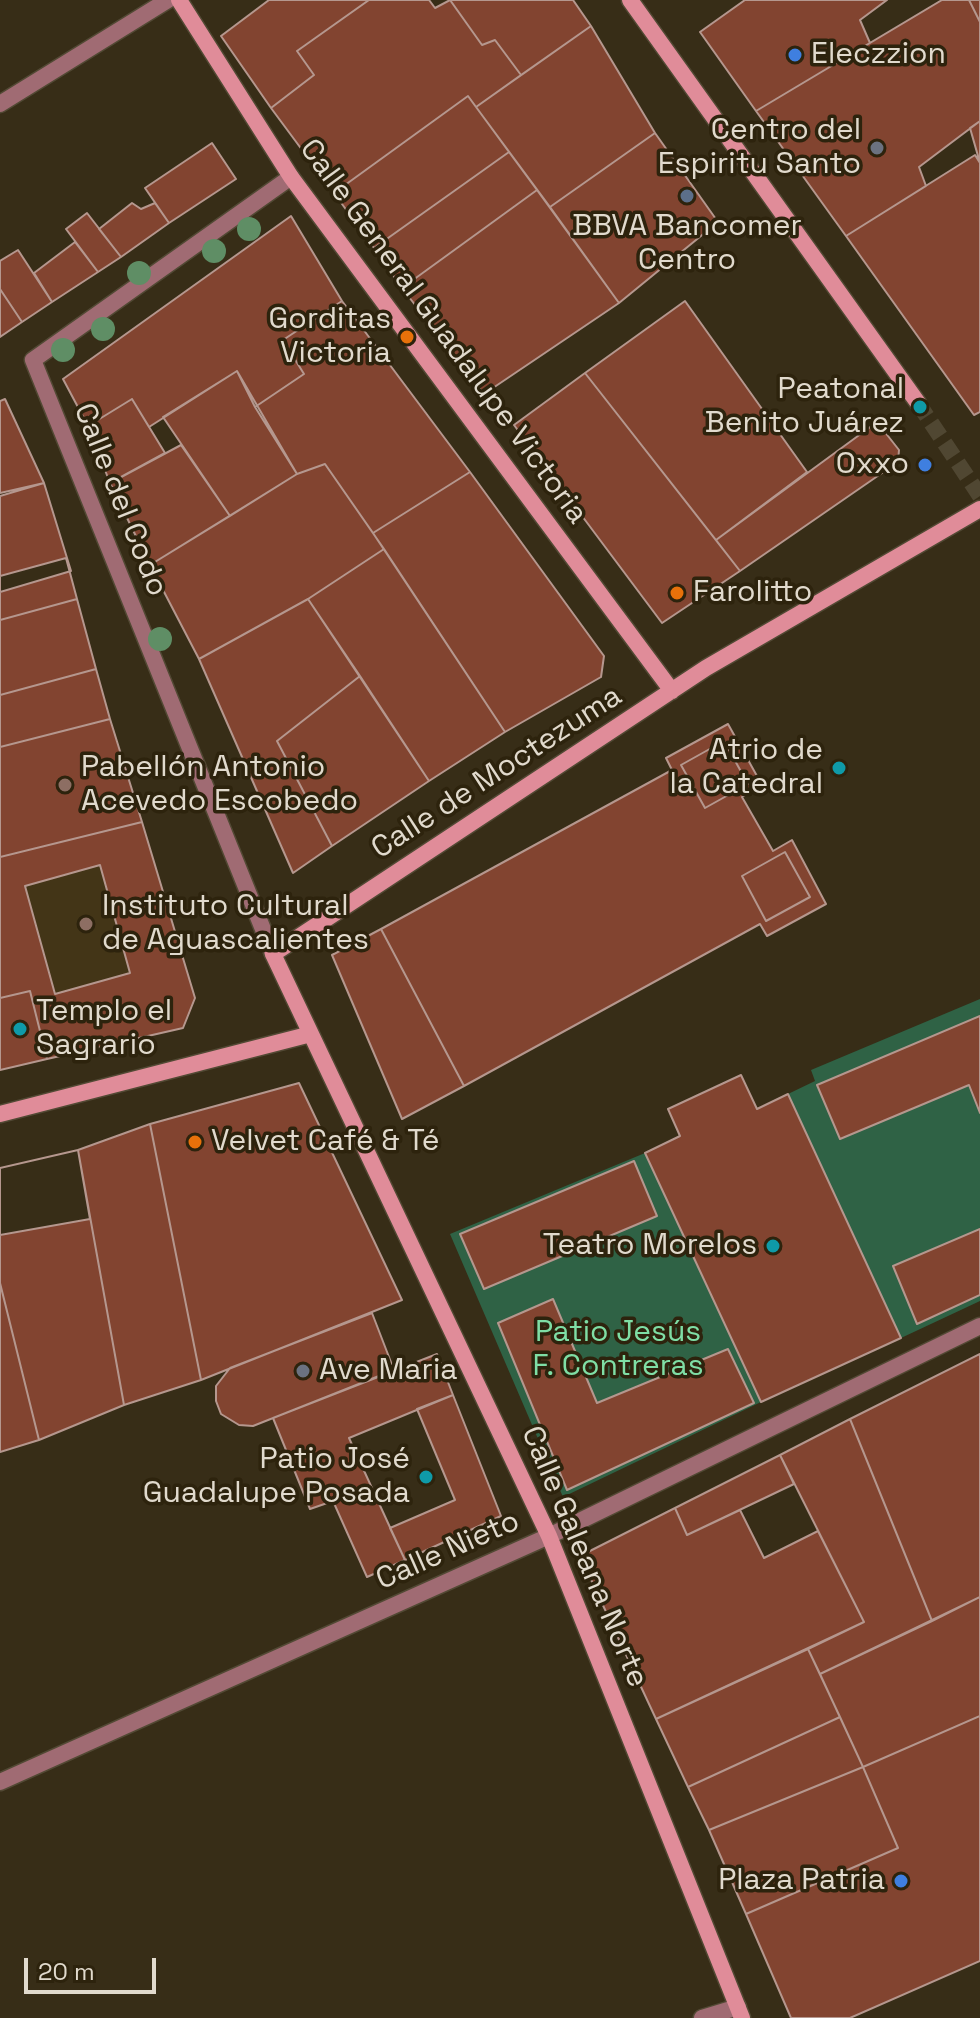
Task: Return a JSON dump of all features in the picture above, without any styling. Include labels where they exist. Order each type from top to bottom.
[{"type":"main road","name":"Calle General Guadalupe Victoria","points":[[179,0],[291,177],[672,691]]},
{"type":"main road","points":[[630,0],[918,403]]},
{"type":"main road","name":"Calle de Moctezuma","points":[[273,954],[672,691],[980,509]]},
{"type":"main road","name":"Calle Galeana Norte","points":[[273,954],[549,1536],[740,2012]]},
{"type":"main road","points":[[0,1114],[311,1034]]},
{"type":"street","points":[[0,104],[168,0]]},
{"type":"street","name":"Calle del Codo","points":[[273,954],[33,360],[291,177]]},
{"type":"street","name":"Calle Nieto","points":[[0,1782],[549,1536],[980,1326]]},
{"type":"street","points":[[702,2018],[740,2012]]},
{"type":"shaded area","name":"Instituto Cultural de Aguascalientes","points":[[142,822],[195,998],[183,1028],[47,1059],[0,857]]},
{"type":"green space","points":[[980,999],[980,1301],[901,1338],[788,1094],[815,1081],[811,1070]]},
{"type":"green space","name":"Patio Jesús F. Contreras","points":[[645,1153],[761,1402],[563,1497],[450,1234]]},
{"type":"building","points":[[269,0],[369,0],[297,51],[314,75],[271,108],[221,36]]},
{"type":"building","points":[[369,0],[429,0],[435,8],[450,0],[482,45],[495,40],[521,75],[476,107],[468,96],[334,193],[271,108],[314,75],[297,51]]},
{"type":"building","points":[[450,0],[573,0],[591,26],[521,75],[495,40],[482,45]]},
{"type":"building","points":[[745,0],[887,0],[860,20],[870,43],[756,111],[700,32]]},
{"type":"building","points":[[942,0],[969,0],[980,22],[980,121],[919,167],[926,186],[846,236],[756,111]]},
{"type":"building","points":[[969,0],[980,0],[980,22]]},
{"type":"building","points":[[591,26],[655,133],[550,207],[476,107]]},
{"type":"building","points":[[468,96],[509,152],[374,248],[334,193]]},
{"type":"building","points":[[980,121],[980,163],[970,128]]},
{"type":"building","points":[[655,133],[718,222],[619,303],[550,207]]},
{"type":"building","points":[[212,143],[236,179],[169,223],[145,188]]},
{"type":"building","points":[[509,152],[537,190],[402,288],[374,248]]},
{"type":"building","points":[[975,155],[980,163],[980,412],[974,415],[846,236]]},
{"type":"building","points":[[537,190],[619,303],[484,394],[402,288]]},
{"type":"building","points":[[132,203],[141,209],[155,203],[169,223],[121,257],[99,229]]},
{"type":"building","points":[[87,213],[121,257],[98,272],[66,229]]},
{"type":"building","points":[[291,216],[342,301],[283,340],[304,374],[255,407],[237,371],[149,427],[132,399],[88,426],[63,379]]},
{"type":"building","points":[[75,242],[98,272],[52,302],[34,273]]},
{"type":"building","points":[[18,250],[52,302],[22,322],[0,289],[0,261]]},
{"type":"building","points":[[0,289],[22,322],[0,337]]},
{"type":"building","points":[[342,301],[470,472],[373,533],[325,464],[297,474],[255,407],[304,374],[283,340]]},
{"type":"building","points":[[685,301],[807,472],[716,540],[585,373]]},
{"type":"building","points":[[237,371],[297,474],[230,516],[163,417]]},
{"type":"building","points":[[585,373],[740,571],[662,623],[514,425]]},
{"type":"building","points":[[5,399],[44,483],[0,493],[0,401]]},
{"type":"building","points":[[132,399],[165,453],[110,483],[88,426]]},
{"type":"building","points":[[877,422],[899,450],[898,462],[740,571],[716,540]]},
{"type":"building","points":[[181,445],[230,516],[150,565],[110,483]]},
{"type":"building","points":[[325,464],[384,549],[308,599],[199,659],[150,565],[297,474]]},
{"type":"building","points":[[470,472],[604,656],[601,677],[505,732],[373,533]]},
{"type":"building","points":[[44,483],[71,571],[0,592],[0,496]]},
{"type":"building","points":[[384,549],[505,732],[429,781],[308,599]]},
{"type":"building","points":[[66,558],[77,599],[0,620],[0,576]]},
{"type":"building","points":[[77,599],[96,669],[0,695],[0,620]]},
{"type":"building","points":[[308,599],[360,676],[277,741],[332,846],[293,873],[199,659]]},
{"type":"building","points":[[96,669],[110,719],[0,747],[0,695]]},
{"type":"building","points":[[360,676],[429,781],[332,846],[277,741]]},
{"type":"building","name":"Pabellón Antonio Acevedo Escobedo","points":[[110,719],[142,822],[0,857],[0,747]]},
{"type":"building","points":[[728,724],[762,785],[742,797],[773,851],[792,840],[826,904],[767,936],[760,924],[464,1086],[381,929],[672,770],[666,758]],"holes":[[[724,741],[748,784],[705,808],[681,765]],[[785,852],[810,897],[766,921],[742,876]]]},
{"type":"building","points":[[724,741],[748,784],[705,808],[681,765]]},
{"type":"building","name":"Instituto Cultural de Aguascalientes","points":[[142,822],[195,998],[183,1028],[47,1059],[30,991],[0,998],[0,857]],"holes":[[[100,865],[130,973],[55,994],[25,886]]]},
{"type":"building","points":[[785,852],[810,897],[766,921],[742,876]]},
{"type":"building","points":[[381,929],[464,1086],[402,1119],[332,955]]},
{"type":"building","name":"Templo el Sagrario","points":[[30,991],[47,1059],[0,1070],[0,998]]},
{"type":"building","points":[[980,1016],[980,1113],[969,1085],[840,1139],[817,1085]]},
{"type":"building","name":"Teatro Morelos","points":[[741,1075],[757,1109],[788,1094],[901,1338],[761,1402],[645,1153],[680,1136],[668,1109]]},
{"type":"building","points":[[299,1083],[402,1300],[201,1380],[150,1124]]},
{"type":"building","points":[[150,1124],[201,1380],[124,1405],[78,1150]]},
{"type":"building","points":[[78,1150],[124,1405],[39,1440],[0,1283],[0,1168]]},
{"type":"building","points":[[78,1150],[90,1219],[0,1235],[0,1168]]},
{"type":"building","points":[[634,1161],[657,1216],[484,1289],[460,1234]]},
{"type":"building","points":[[980,1229],[980,1295],[917,1324],[893,1266]]},
{"type":"building","points":[[0,1283],[39,1440],[0,1452]]},
{"type":"building","points":[[553,1299],[597,1403],[728,1349],[754,1403],[567,1490],[498,1323]]},
{"type":"building","points":[[372,1313],[394,1370],[253,1426],[239,1425],[221,1414],[216,1401],[216,1386],[230,1368]]},
{"type":"building","points":[[437,1354],[453,1395],[349,1438],[405,1560],[367,1577],[333,1501],[310,1509],[273,1418]]},
{"type":"building","points":[[980,1354],[980,1597],[932,1621],[850,1419]]},
{"type":"building","points":[[453,1395],[501,1516],[405,1560],[390,1528],[455,1500],[417,1409]]},
{"type":"building","points":[[850,1419],[932,1621],[820,1674],[808,1649],[864,1622],[780,1455]]},
{"type":"building","points":[[780,1455],[794,1484],[687,1535],[675,1508]]},
{"type":"building","points":[[675,1508],[687,1535],[740,1510],[764,1558],[818,1531],[864,1622],[656,1719],[580,1556]]},
{"type":"building","points":[[980,1597],[980,1716],[863,1767],[820,1674]]},
{"type":"building","points":[[808,1649],[840,1717],[688,1787],[656,1719]]},
{"type":"building","name":"Plaza Patria","points":[[980,1716],[980,1961],[850,2018],[791,2018],[746,1914],[898,1848],[863,1767]]},
{"type":"building","points":[[840,1717],[863,1767],[709,1830],[688,1787]]},
{"type":"building","points":[[863,1767],[898,1848],[746,1914],[709,1830]]},
{"type":"tunnel","points":[[918,403],[980,496]]},
{"type":"place","name":"Eleczzion","points":[[795,55]]},
{"type":"place","name":"Centro del Espiritu Santo","points":[[877,148]]},
{"type":"place","name":"BBVA Bancomer Centro","points":[[687,196]]},
{"type":"place","name":"Gorditas Victoria","points":[[407,337]]},
{"type":"place","name":"Peatonal Benito Juárez","points":[[920,407]]},
{"type":"place","name":"Oxxo","points":[[925,465]]},
{"type":"place","name":"Farolitto","points":[[677,593]]},
{"type":"place","name":"Atrio de la Catedral","points":[[839,768]]},
{"type":"place","name":"Pabellón Antonio Acevedo Escobedo","points":[[65,785]]},
{"type":"place","name":"Instituto Cultural de Aguascalientes","points":[[86,924]]},
{"type":"place","name":"Templo el Sagrario","points":[[20,1029]]},
{"type":"place","name":"Velvet Café & Té","points":[[195,1142]]},
{"type":"place","name":"Teatro Morelos","points":[[773,1246]]},
{"type":"place","name":"Ave Maria","points":[[303,1371]]},
{"type":"place","name":"Patio José Guadalupe Posada","points":[[426,1477]]},
{"type":"place","name":"Plaza Patria","points":[[901,1881]]}]
